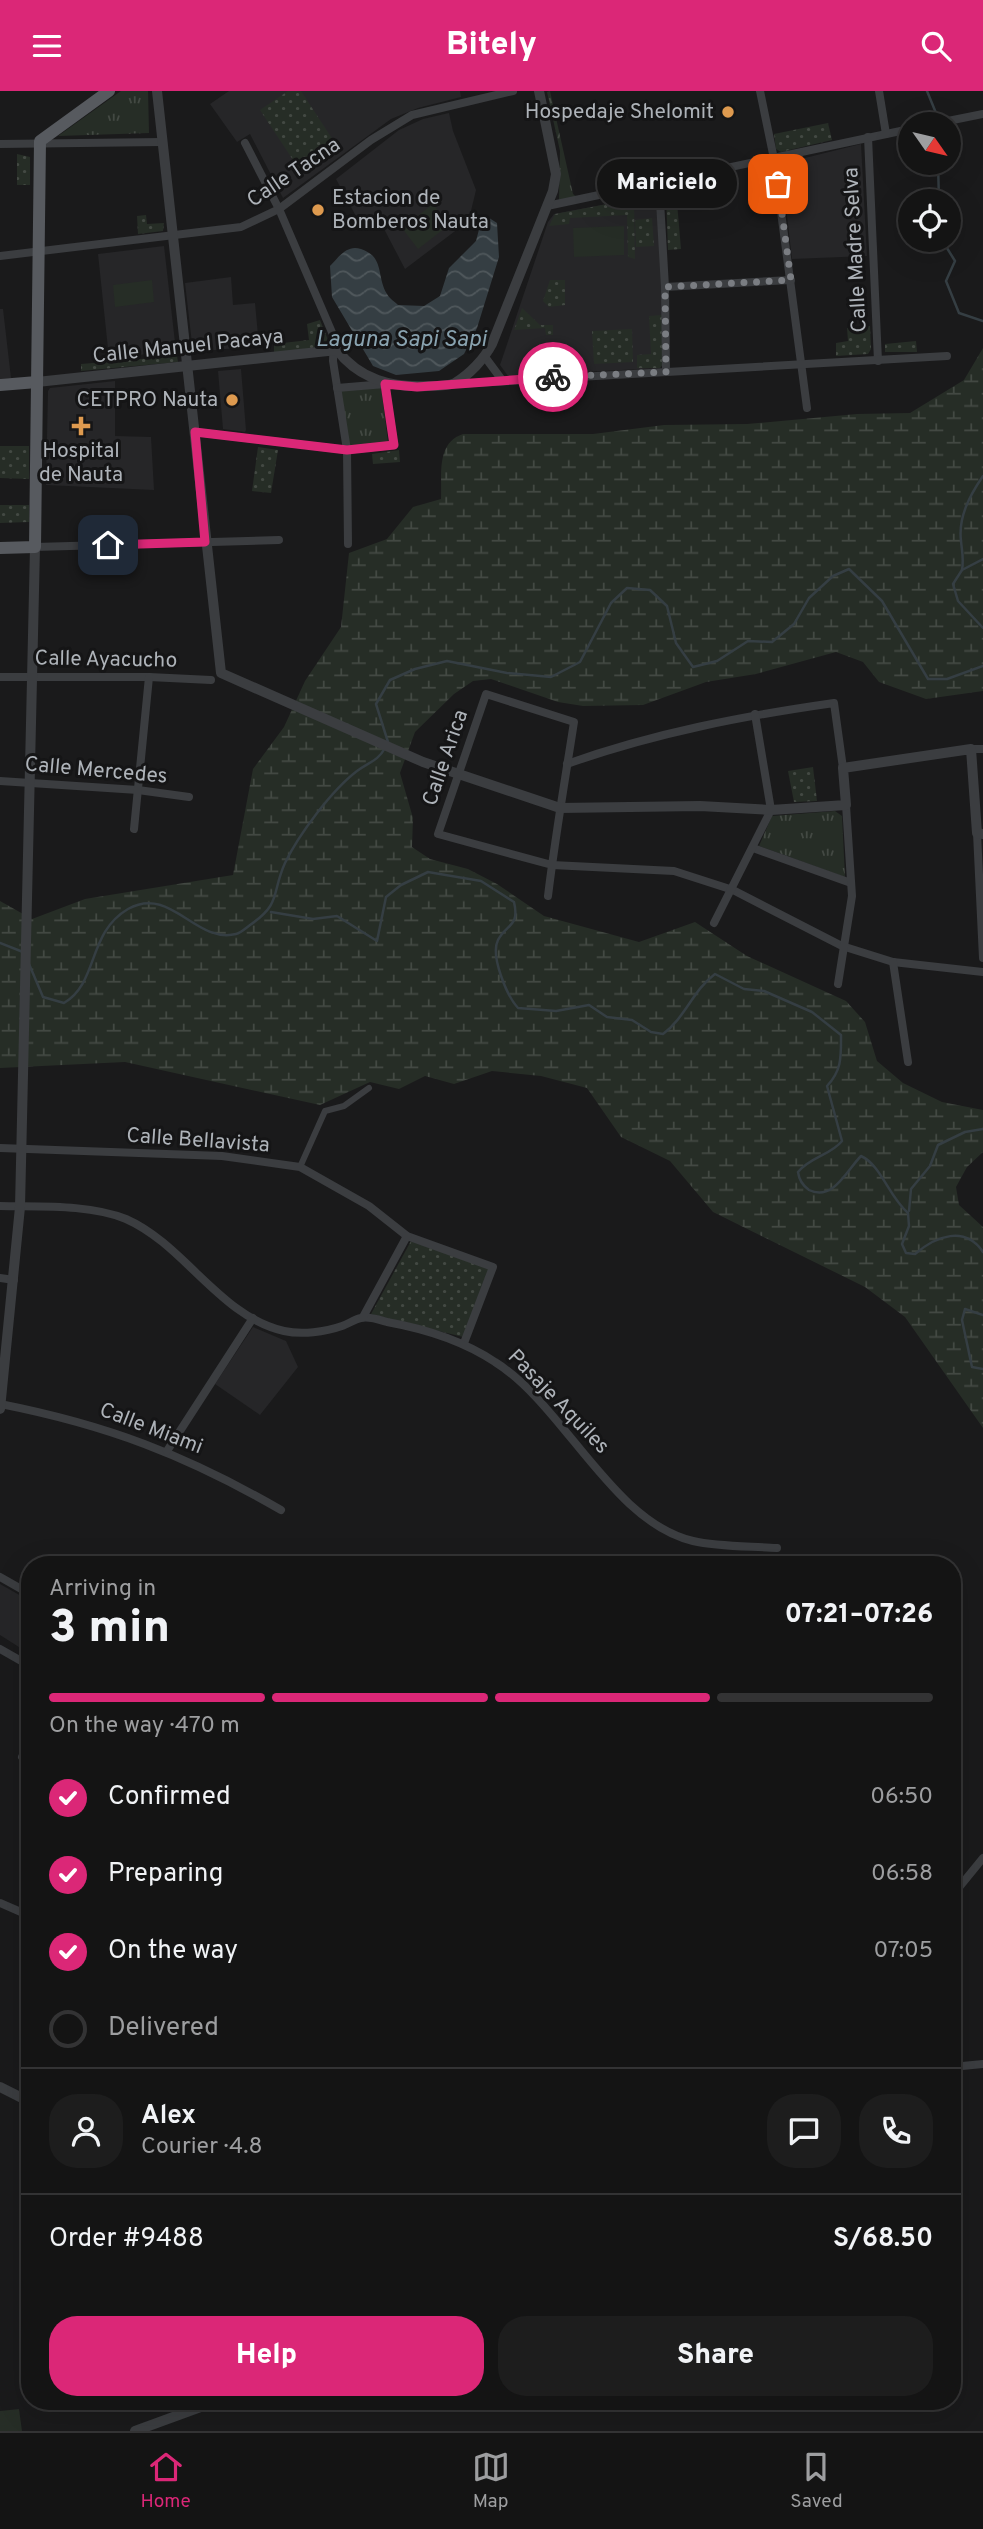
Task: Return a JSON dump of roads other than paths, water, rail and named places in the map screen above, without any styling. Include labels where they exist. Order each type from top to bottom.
[{"type":"main road","points":[[0,548],[35,547],[36,252],[40,141],[109,91]]},
{"type":"main road","name":"Calle Manuel Pacaya","points":[[0,385],[37,382]]},
{"type":"street","points":[[157,91],[185,367],[195,432],[221,673],[423,762],[560,808],[700,806],[771,810],[846,805]]},
{"type":"street","name":"Calle Tacna","points":[[0,256],[241,227],[279,209],[376,137],[412,115],[513,91]]},
{"type":"street","points":[[453,384],[485,357],[547,207],[556,167],[539,91]]},
{"type":"street","points":[[760,91],[774,159],[807,408]]},
{"type":"street","points":[[879,91],[886,134]]},
{"type":"street","points":[[961,118],[983,114]]},
{"type":"street","points":[[547,207],[898,132]]},
{"type":"street","name":"Calle Madre Selva","points":[[868,137],[878,361]]},
{"type":"street","points":[[0,144],[40,141],[162,142]]},
{"type":"street","points":[[245,143],[279,209],[334,337],[333,361],[347,450],[348,544]]},
{"type":"street","points":[[659,184],[665,287],[666,372]]},
{"type":"street","points":[[665,287],[791,280]]},
{"type":"street","points":[[335,351],[362,373],[385,384]]},
{"type":"street","name":"Calle Manuel Pacaya","points":[[37,382],[335,351]]},
{"type":"street","points":[[337,388],[385,384],[409,387],[947,356]]},
{"type":"street","points":[[485,357],[502,380]]},
{"type":"street","points":[[195,432],[347,450],[394,445],[385,384]]},
{"type":"street","points":[[0,1409],[20,1207],[35,547],[279,540]]},
{"type":"street","name":"Calle Ayacucho","points":[[0,677],[149,677],[211,680]]},
{"type":"street","points":[[134,829],[149,677]]},
{"type":"street","name":"Calle Arica","points":[[552,865],[438,834],[486,694],[574,722],[567,764]]},
{"type":"street","points":[[548,896],[567,764],[625,744],[755,715],[834,703],[843,768],[852,896],[838,984]]},
{"type":"street","points":[[714,923],[733,890],[771,810],[755,715]]},
{"type":"street","points":[[843,768],[977,749],[983,958]]},
{"type":"street","name":"Calle Mercedes","points":[[0,781],[138,790],[189,797]]},
{"type":"street","points":[[753,848],[851,883]]},
{"type":"street","points":[[552,865],[674,871],[733,890],[842,946],[893,962],[983,972]]},
{"type":"street","points":[[893,962],[908,1062]]},
{"type":"street","points":[[300,1167],[325,1111],[344,1106],[369,1088]]},
{"type":"street","name":"Calle Bellavista","points":[[0,1148],[222,1156],[300,1167],[369,1206],[407,1236],[494,1267],[464,1343]]},
{"type":"street","points":[[0,1206],[89,1211],[125,1219],[180,1258],[232,1305],[253,1318],[284,1331],[340,1327],[363,1317],[407,1236]]},
{"type":"street","points":[[0,1278],[13,1280]]},
{"type":"street","name":"Pasaje Aquiles","points":[[363,1317],[417,1328],[464,1343],[498,1363],[531,1393],[626,1499],[656,1525],[692,1541],[777,1548]]},
{"type":"street","points":[[167,1451],[253,1318]]},
{"type":"street","name":"Calle Miami","points":[[0,1404],[77,1420],[167,1451],[281,1510]]},
{"type":"street","points":[[0,1577],[21,1589]]},
{"type":"street","points":[[0,1649],[21,1661]]},
{"type":"street","points":[[961,1885],[983,1858]]},
{"type":"street","points":[[0,1903],[21,1912]]},
{"type":"street","points":[[961,2066],[983,2063]]},
{"type":"street","points":[[0,2087],[21,2098]]},
{"type":"street","points":[[135,2431],[192,2410]]},
{"type":"water","name":"Laguna Sapi Sapi","points":[[483,214],[497,223],[499,257],[477,328],[464,354],[439,371],[396,375],[373,366],[332,297],[330,266],[340,255],[352,248],[369,252],[377,262],[384,287],[392,300],[398,305],[424,306],[440,296],[449,268],[476,241]]},
{"type":"waterway","points":[[927,91],[936,112]]},
{"type":"waterway","points":[[938,175],[939,189]]},
{"type":"waterway","points":[[949,252],[955,261],[946,281],[959,313],[983,321]]},
{"type":"waterway","points":[[962,570],[961,523],[983,476]]},
{"type":"waterway","points":[[983,559],[962,570],[953,584],[958,601],[983,628]]},
{"type":"waterway","points":[[388,742],[376,704],[390,680],[415,669],[447,661],[507,673],[551,677],[580,662],[611,603],[627,588],[650,590],[667,606],[676,643],[693,667],[717,661],[748,641],[772,642],[794,624],[809,598],[833,576],[849,569],[882,601],[928,679],[947,679],[983,666]]},
{"type":"waterway","points":[[29,964],[43,997],[64,1003],[83,983],[106,931],[115,919],[128,909],[143,904],[157,904],[208,931],[221,935],[242,932],[271,904],[285,863],[317,813],[347,779],[376,759],[385,748]]},
{"type":"waterway","points":[[271,912],[313,919],[337,916],[377,941],[386,897],[401,885],[428,872],[481,881],[514,902],[514,921],[498,940],[496,956],[509,995],[518,1008],[556,1011],[589,1005],[607,1017],[632,1020],[651,1032],[663,1034],[715,974],[744,989],[764,991],[812,1012],[841,1035],[838,1069],[827,1086],[842,1141],[803,1167],[798,1172],[800,1180],[809,1190],[825,1192],[839,1183],[861,1156],[874,1166],[895,1199],[908,1213],[909,1226],[902,1244],[906,1253],[915,1254],[932,1242],[950,1236],[968,1238],[983,1252]]},
{"type":"waterway","points":[[0,943],[23,952]]},
{"type":"waterway","points":[[909,1211],[911,1189],[930,1166],[938,1145],[965,1132],[983,1129]]},
{"type":"waterway","points":[[983,1315],[965,1309],[962,1320],[972,1367],[983,1369]]},
{"type":"place","name":"Hospedaje Shelomit","points":[[728,112]]},
{"type":"place","name":"Maricielo","points":[[778,184]]},
{"type":"place","name":"Estacion de Bomberos Nauta","points":[[318,210]]},
{"type":"place","name":"CETPRO Nauta","points":[[232,400]]},
{"type":"place","name":"Hospital de Nauta","points":[[81,426]]}]
